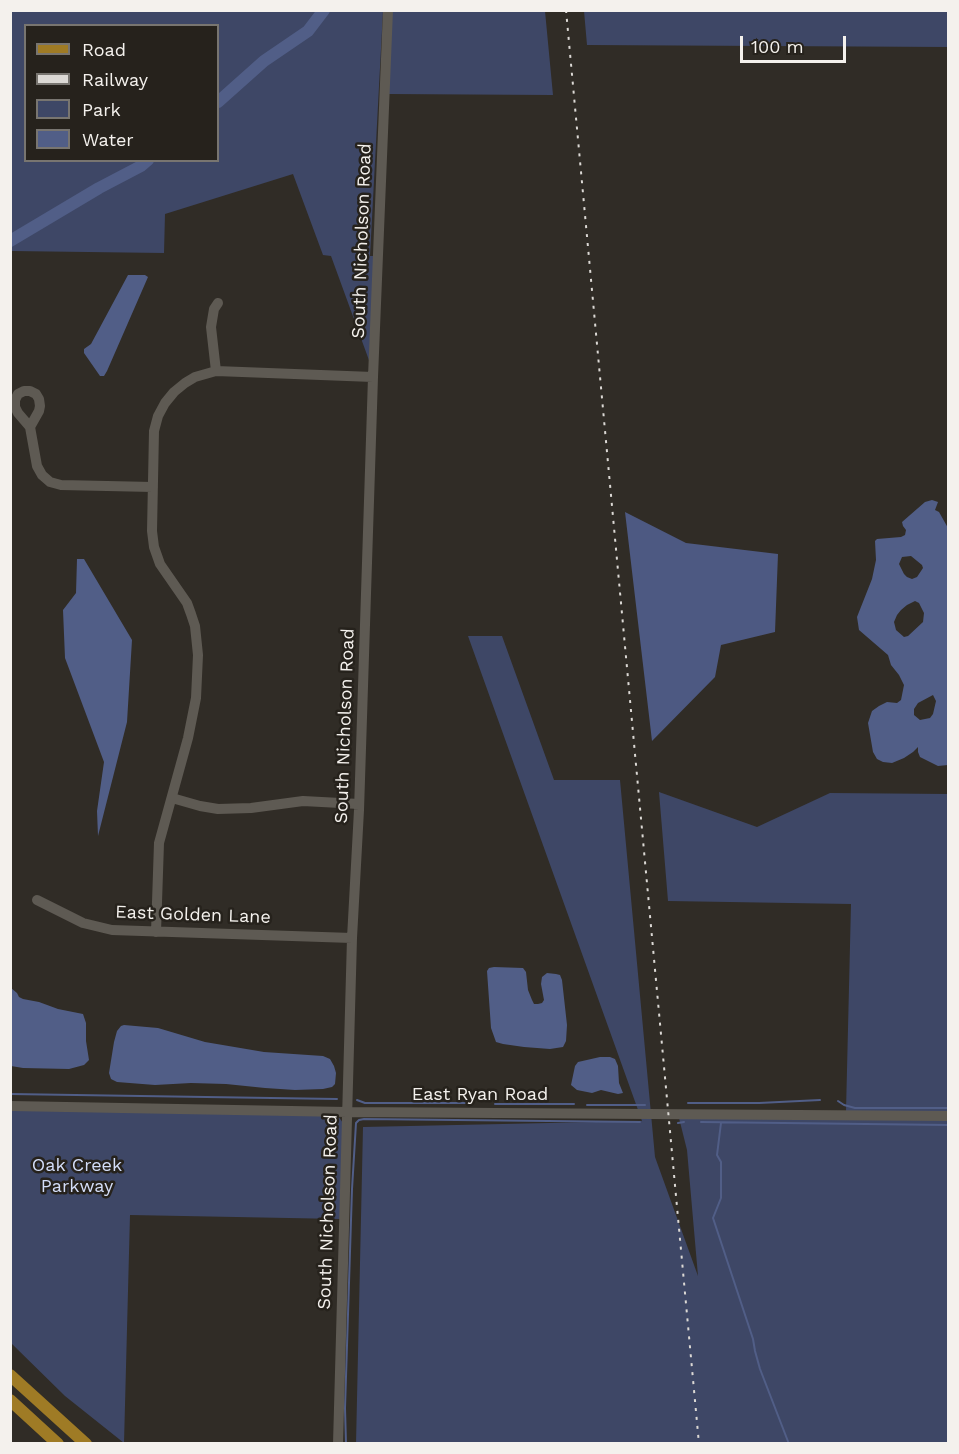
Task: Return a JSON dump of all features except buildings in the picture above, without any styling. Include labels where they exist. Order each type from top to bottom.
[{"type":"main road","points":[[10,1375],[86,1443]]},
{"type":"main road","points":[[10,1400],[58,1443]]},
{"type":"street","name":"South Nicholson Road","points":[[338,1443],[352,938],[359,804],[387,10]]},
{"type":"street","points":[[216,371],[211,327],[214,309],[218,303]]},
{"type":"street","points":[[156,932],[159,843],[188,738],[196,698],[197,647],[195,626],[187,603],[160,564],[154,547],[152,531],[154,431],[158,416],[165,403],[185,383],[195,377],[216,371],[373,377]]},
{"type":"street","points":[[30,427],[37,466],[50,482],[61,485],[153,487]]},
{"type":"street","points":[[172,798],[218,809],[251,808],[303,801],[359,804]]},
{"type":"street","name":"East Golden Lane","points":[[37,900],[83,923],[112,930],[352,938]]},
{"type":"street","name":"East Ryan Road","points":[[10,1106],[347,1112],[948,1116]]},
{"type":"green space","points":[[11,11],[383,11],[370,256],[378,256],[370,363],[331,256],[323,255],[293,174],[165,214],[164,253],[11,251]]},
{"type":"green space","points":[[392,11],[545,11],[553,95],[388,94]]},
{"type":"green space","points":[[584,11],[948,11],[948,47],[587,45]]},
{"type":"green space","points":[[468,636],[502,636],[554,780],[620,780],[655,1157],[698,1276],[687,1150],[679,1118],[948,1120],[948,1443],[356,1444],[363,1127],[642,1121]]},
{"type":"green space","points":[[659,792],[757,827],[830,793],[948,794],[948,1112],[846,1111],[851,904],[668,901]]},
{"type":"green space","name":"Oak Creek Parkway","points":[[10,1109],[338,1116],[343,1123],[341,1219],[130,1215],[124,1443],[65,1396],[11,1343]]},
{"type":"shaded area","points":[[625,512],[686,543],[778,554],[775,632],[721,645],[715,677],[652,741]]},
{"type":"water","points":[[128,275],[148,277],[107,371],[104,376],[100,376],[84,353],[84,349],[91,344]]},
{"type":"water","points":[[932,500],[938,502],[935,510],[939,512],[948,528],[948,765],[938,766],[920,757],[918,747],[904,758],[892,763],[877,759],[873,752],[868,723],[872,711],[887,702],[897,703],[901,700],[904,685],[891,665],[888,655],[859,630],[857,617],[872,579],[876,560],[875,541],[905,535],[906,530],[902,522],[925,502]],"holes":[[[911,556],[923,568],[917,577],[912,579],[904,574],[899,564],[902,557]],[[915,601],[919,603],[924,613],[923,622],[904,637],[896,630],[894,622],[897,615]],[[933,695],[936,701],[930,718],[920,720],[914,715],[914,709],[918,703]]]},
{"type":"water","points":[[77,559],[84,559],[132,640],[127,722],[98,836],[97,811],[104,762],[65,658],[63,610],[76,593]]},
{"type":"water","points":[[494,967],[523,968],[534,1004],[542,1003],[544,1000],[542,977],[547,973],[560,975],[567,1025],[566,1041],[563,1047],[550,1049],[496,1042],[491,1028],[487,971]]},
{"type":"water","points":[[11,988],[23,999],[83,1014],[86,1023],[89,1060],[84,1065],[69,1069],[11,1066]]},
{"type":"water","points":[[124,1025],[158,1028],[205,1042],[264,1052],[323,1056],[330,1059],[334,1066],[335,1084],[323,1089],[295,1090],[226,1084],[155,1085],[117,1082],[111,1079],[109,1073],[117,1031]]},
{"type":"water","points":[[600,1057],[615,1059],[623,1093],[601,1090],[592,1093],[577,1090],[571,1085],[578,1062]]},
{"type":"waterway","points":[[219,101],[264,61],[308,31],[324,10]]},
{"type":"waterway","points":[[10,241],[146,162]]},
{"type":"waterway","points":[[10,1094],[337,1099]]},
{"type":"waterway","points":[[357,1100],[365,1103],[472,1103]]},
{"type":"waterway","points":[[688,1103],[820,1100]]},
{"type":"waterway","points":[[838,1101],[855,1108],[948,1108]]},
{"type":"waterway","points":[[495,1104],[574,1104]]},
{"type":"waterway","points":[[587,1105],[645,1105]]},
{"type":"waterway","points":[[346,1444],[345,1408],[356,1123],[364,1119],[640,1122]]},
{"type":"waterway","points":[[678,1123],[684,1122]]},
{"type":"waterway","points":[[701,1122],[948,1125]]},
{"type":"waterway","points":[[721,1123],[717,1155],[721,1162],[721,1198],[713,1218],[753,1339],[760,1369],[789,1444]]},
{"type":"railway","points":[[566,10],[699,1444]]}]
